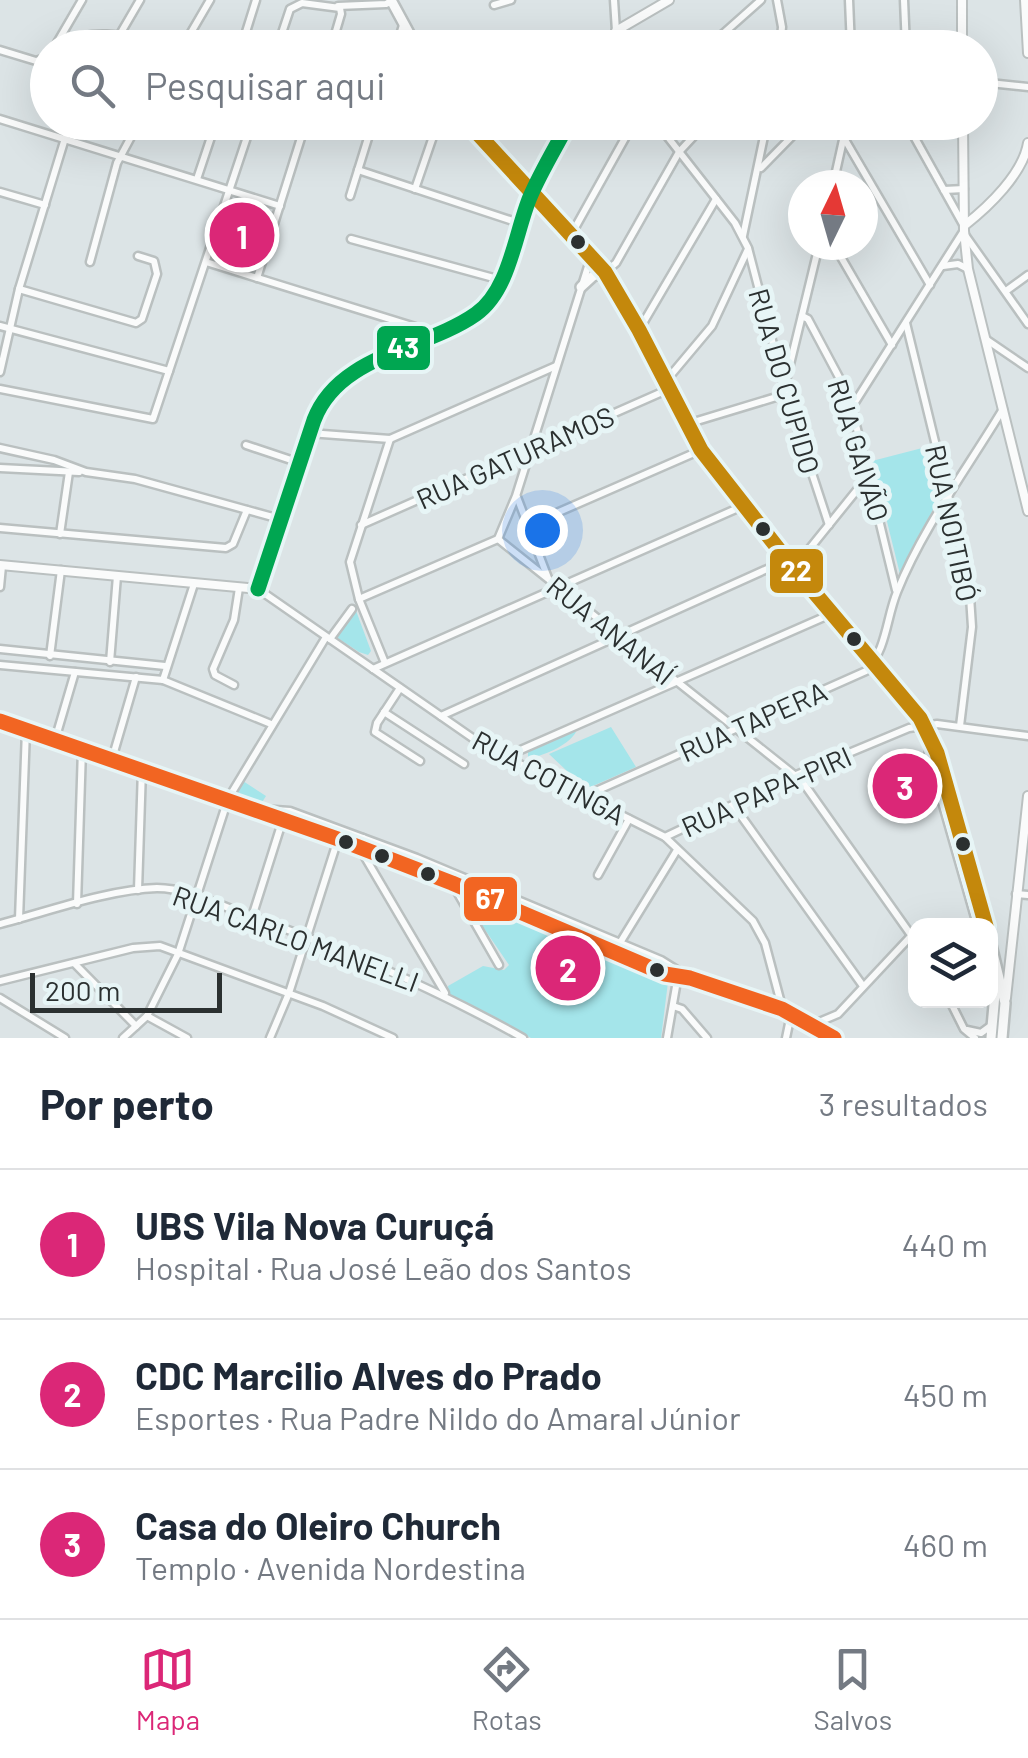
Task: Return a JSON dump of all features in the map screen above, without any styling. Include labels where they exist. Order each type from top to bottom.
[{"type":"main road","points":[[392,0],[407,30]]},
{"type":"main road","points":[[484,140],[605,272],[701,450],[924,726],[941,766],[981,918]]},
{"type":"main road","points":[[581,287],[592,276],[605,272]]},
{"type":"main road","points":[[998,981],[1005,1002],[1002,1038]]},
{"type":"main road","points":[[991,1038],[994,1008]]},
{"type":"street","points":[[64,30],[82,0]]},
{"type":"street","points":[[122,30],[140,0]]},
{"type":"street","points":[[192,30],[210,0]]},
{"type":"street","points":[[247,30],[256,0]]},
{"type":"street","points":[[283,30],[290,9],[302,3],[338,6],[386,4],[392,0]]},
{"type":"street","points":[[494,4],[511,0]]},
{"type":"street","points":[[613,0],[616,30]]},
{"type":"street","points":[[619,30],[669,0]]},
{"type":"street","points":[[728,30],[761,0]]},
{"type":"street","points":[[777,0],[782,30]]},
{"type":"street","points":[[850,0],[851,30]]},
{"type":"street","points":[[904,0],[905,30]]},
{"type":"street","points":[[962,0],[962,30]]},
{"type":"street","points":[[1026,0],[1028,53]]},
{"type":"street","points":[[336,30],[341,14],[338,6]]},
{"type":"street","points":[[402,30],[404,25]]},
{"type":"street","points":[[0,50],[30,59]]},
{"type":"street","points":[[998,84],[1028,86]]},
{"type":"street","points":[[0,119],[30,128]]},
{"type":"street","points":[[0,372],[19,289],[63,140]]},
{"type":"street","points":[[70,140],[280,206]]},
{"type":"street","points":[[90,262],[120,156],[129,140]]},
{"type":"street","points":[[197,180],[210,140]]},
{"type":"street","points":[[0,388],[153,419],[246,140]]},
{"type":"street","points":[[256,278],[300,140]]},
{"type":"street","points":[[350,196],[367,140]]},
{"type":"street","points":[[415,189],[432,140]]},
{"type":"street","points":[[0,587],[1,566],[258,590],[317,412],[343,379],[439,334],[486,306],[501,280],[532,192],[559,140]]},
{"type":"street","points":[[570,236],[624,140]]},
{"type":"street","name":"RUA DO CUPIDO","points":[[670,140],[748,248],[785,391],[829,524]]},
{"type":"street","points":[[605,272],[616,264],[679,152],[690,140]]},
{"type":"street","points":[[743,237],[765,140]]},
{"type":"street","points":[[759,170],[788,140]]},
{"type":"street","points":[[837,170],[844,140]]},
{"type":"street","points":[[845,140],[930,285]]},
{"type":"street","points":[[916,140],[964,230],[1028,324]]},
{"type":"street","points":[[963,140],[968,269],[1028,511]]},
{"type":"street","points":[[852,407],[964,230],[1018,167],[1028,143]]},
{"type":"street","points":[[358,170],[520,223]]},
{"type":"street","points":[[944,190],[964,189]]},
{"type":"street","points":[[0,192],[44,205]]},
{"type":"street","points":[[639,330],[716,199]]},
{"type":"street","points":[[351,238],[501,280]]},
{"type":"street","points":[[667,386],[712,326],[748,248]]},
{"type":"street","points":[[19,289],[140,322],[157,269],[154,261],[138,256]]},
{"type":"street","points":[[360,599],[498,539],[516,496],[591,257]]},
{"type":"street","points":[[686,424],[785,391],[815,260]]},
{"type":"street","points":[[843,260],[892,345]]},
{"type":"street","points":[[206,262],[439,334]]},
{"type":"street","points":[[941,267],[958,264],[968,269]]},
{"type":"street","points":[[1006,292],[1028,275]]},
{"type":"street","name":"RUA GAIVÃO","points":[[802,316],[808,319],[829,356],[852,407],[897,591]]},
{"type":"street","name":"RUA NOITIBÓ","points":[[906,323],[971,599],[972,627],[960,726]]},
{"type":"street","points":[[0,326],[169,371]]},
{"type":"street","points":[[987,340],[1028,368]]},
{"type":"street","points":[[310,433],[390,439],[556,366]]},
{"type":"street","name":"RUA GATURAMOS","points":[[361,525],[667,386]]},
{"type":"street","points":[[874,663],[897,591],[948,497],[1003,409]]},
{"type":"street","points":[[385,662],[350,562],[390,439]]},
{"type":"street","points":[[246,446],[300,462]]},
{"type":"street","points":[[0,448],[86,472]]},
{"type":"street","points":[[529,526],[701,450]]},
{"type":"street","points":[[0,468],[136,479],[280,519]]},
{"type":"street","points":[[60,534],[68,472]]},
{"type":"street","points":[[440,716],[617,635],[790,564],[870,480]]},
{"type":"street","points":[[516,496],[548,579]]},
{"type":"street","points":[[373,669],[745,505]]},
{"type":"street","points":[[0,528],[226,548],[233,544],[248,510]]},
{"type":"street","name":"RUA ANANAÍ","points":[[498,539],[796,775],[908,932]]},
{"type":"street","points":[[50,656],[60,570]]},
{"type":"street","points":[[110,662],[117,576]]},
{"type":"street","points":[[162,680],[194,584]]},
{"type":"street","points":[[234,684],[213,669],[234,620],[239,588]]},
{"type":"street","name":"RUA COTINGA","points":[[258,590],[484,746],[665,837],[753,921],[765,943],[782,1008]]},
{"type":"street","points":[[123,1038],[148,1016],[178,954],[228,799],[271,724],[352,609]]},
{"type":"street","points":[[509,758],[832,613]]},
{"type":"street","points":[[0,649],[165,666]]},
{"type":"street","name":"RUA TAPERA","points":[[588,798],[596,791],[866,671],[874,663]]},
{"type":"street","points":[[0,665],[162,680],[271,724]]},
{"type":"street","points":[[56,740],[75,672]]},
{"type":"street","points":[[112,760],[136,678]]},
{"type":"street","points":[[400,688],[376,723],[375,732],[420,761]]},
{"type":"street","points":[[384,712],[464,764]]},
{"type":"street","points":[[0,722],[360,847],[615,951],[782,1008],[834,1038]]},
{"type":"street","name":"RUA PAPA-PIRI","points":[[665,837],[796,775],[909,728],[960,726],[1028,736]]},
{"type":"street","points":[[19,918],[26,730]]},
{"type":"street","points":[[78,904],[82,749]]},
{"type":"street","points":[[138,890],[142,769]]},
{"type":"street","points":[[1005,1002],[1028,796]]},
{"type":"street","points":[[734,806],[863,986]]},
{"type":"street","points":[[254,809],[290,811],[456,874],[619,943],[678,974]]},
{"type":"street","points":[[598,875],[629,819]]},
{"type":"street","points":[[252,916],[283,820]]},
{"type":"street","points":[[363,838],[360,847],[446,996]]},
{"type":"street","points":[[270,1038],[289,993],[338,839]]},
{"type":"street","points":[[615,951],[677,850]]},
{"type":"street","points":[[452,883],[456,874]]},
{"type":"street","points":[[452,883],[499,964]]},
{"type":"street","name":"RUA CARLO MANELLI","points":[[0,924],[138,890],[158,888],[196,896],[305,936],[446,996],[523,1038]]},
{"type":"street","points":[[1016,894],[1028,895]]},
{"type":"street","points":[[810,1026],[833,1018],[908,944]]},
{"type":"street","points":[[0,981],[160,946],[289,993],[393,1038]]},
{"type":"street","points":[[998,959],[1010,952]]},
{"type":"street","points":[[74,963],[136,1026]]},
{"type":"street","points":[[667,1038],[678,974]]},
{"type":"street","points":[[0,998],[64,1038]]},
{"type":"street","points":[[673,1006],[682,1010],[707,1038]]},
{"type":"street","points":[[954,1008],[964,1029],[975,1038]]},
{"type":"street","points":[[790,1036],[791,1014]]},
{"type":"street","points":[[148,1016],[188,1038]]},
{"type":"street","points":[[964,1029],[978,1033],[993,1024]]},
{"type":"shaded area","points":[[930,446],[941,494],[900,574],[872,461]]},
{"type":"shaded area","points":[[355,608],[371,651],[368,655],[333,635]]},
{"type":"shaded area","points":[[611,727],[636,767],[586,789],[549,754]]},
{"type":"shaded area","points":[[576,732],[561,746],[528,759],[528,752]]},
{"type":"shaded area","points":[[243,781],[266,796],[261,804],[235,797]]},
{"type":"shaded area","points":[[464,899],[668,982],[661,1038],[531,1038],[449,994],[448,986],[483,966],[504,970],[509,965]]},
{"type":"transit line","name":"22","points":[[484,140],[605,272],[701,450],[787,560],[920,718],[937,753],[984,918]]},
{"type":"transit line","name":"43","points":[[258,589],[314,420],[326,398],[363,367],[455,326],[487,304],[504,276],[534,187],[559,140]]},
{"type":"transit line","name":"67","points":[[0,721],[338,839],[665,974],[690,978],[782,1009],[834,1038]]},
{"type":"place","name":"UBS Vila Nova Curuçá","points":[[242,235]]},
{"type":"place","name":"Casa do Oleiro Church","points":[[905,786]]},
{"type":"place","name":"CDC Marcilio Alves do Prado","points":[[568,968]]}]
